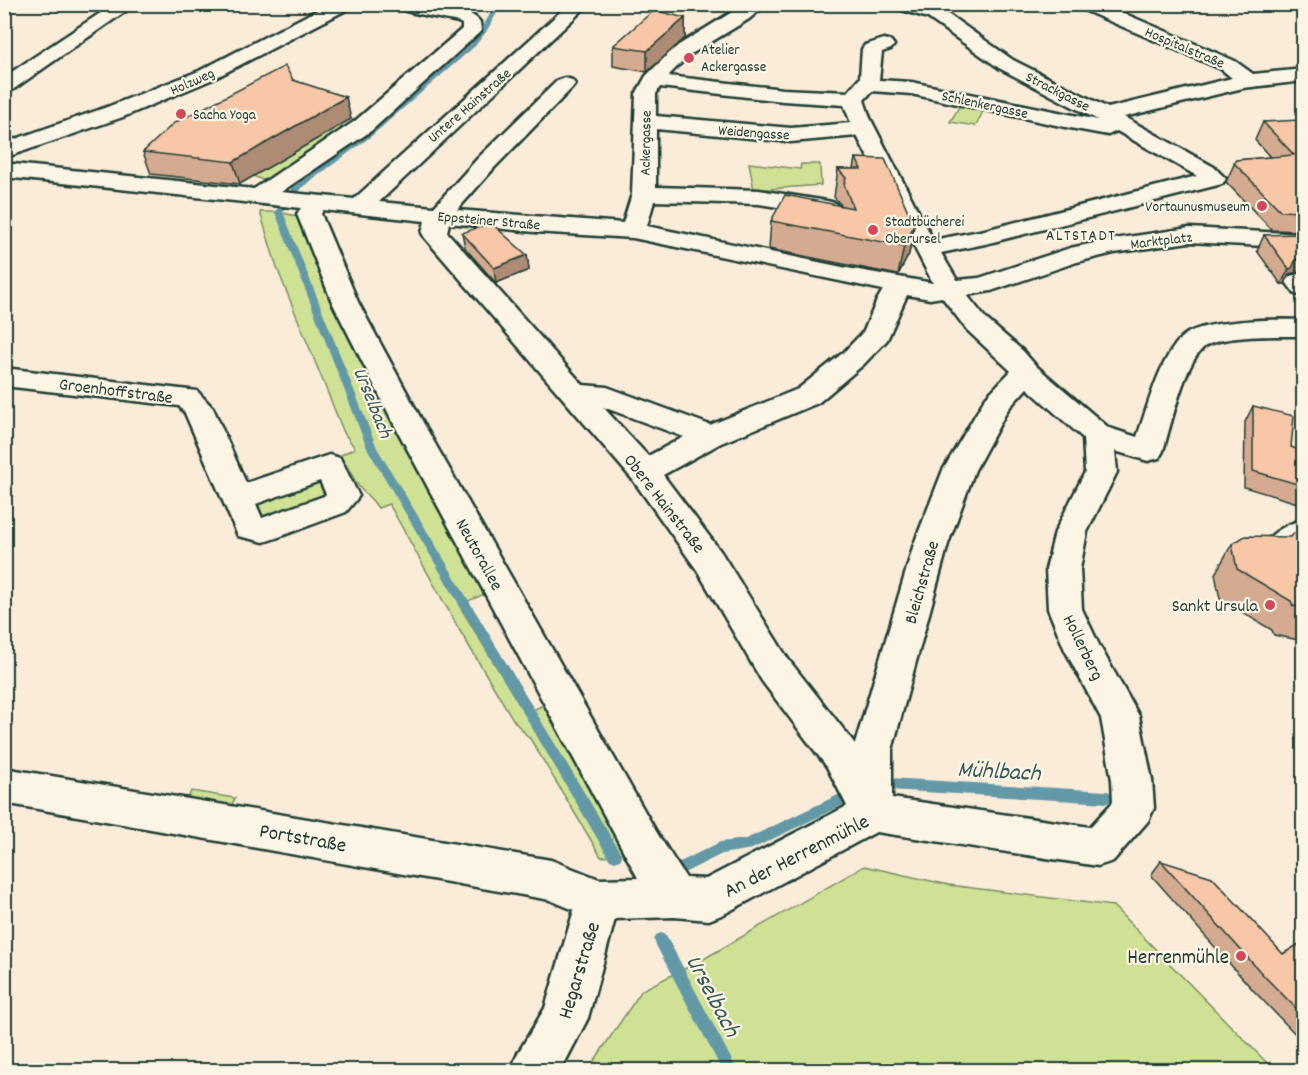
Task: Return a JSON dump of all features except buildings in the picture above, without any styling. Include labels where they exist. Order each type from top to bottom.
[{"type":"street","points":[[4,87],[127,4]]},
{"type":"street","name":"Holzweg","points":[[16,144],[115,112],[206,75],[344,4]]},
{"type":"street","points":[[258,197],[363,126],[465,37],[472,27],[471,22],[465,18],[421,7],[396,4]]},
{"type":"street","name":"Untere Hainstraße","points":[[359,207],[580,4]]},
{"type":"street","name":"Ackergasse","points":[[633,231],[644,194],[646,94],[653,80],[668,61],[684,48],[723,27],[758,4]]},
{"type":"street","name":"Strackgasse","points":[[902,4],[942,9],[947,25],[1006,64],[1105,121],[1138,134],[1206,172],[1214,179],[985,237],[926,249]]},
{"type":"street","name":"Hospitalstraße","points":[[1085,4],[1228,65],[1247,79]]},
{"type":"street","points":[[884,45],[872,49],[872,71],[860,92],[863,129],[926,249],[951,290],[982,331],[1018,360],[1026,372],[1098,435],[1148,451],[1173,374],[1193,342],[1210,334],[1269,327],[1304,328]]},
{"type":"street","points":[[1247,79],[1304,75]]},
{"type":"street","name":"Hospitalstraße","points":[[1105,121],[1129,106],[1182,96],[1247,79]]},
{"type":"street","name":"Schlenkergasse","points":[[653,80],[783,95],[911,88],[1070,122],[1105,121]]},
{"type":"street","points":[[439,216],[486,163],[565,84]]},
{"type":"street","name":"Weidengasse","points":[[645,121],[781,135],[863,129]]},
{"type":"street","name":"Eppsteiner Straße","points":[[16,144],[14,171],[439,216],[633,231],[930,291],[951,290]]},
{"type":"street","name":"Ackergasse","points":[[644,194],[759,197],[828,208]]},
{"type":"street","name":"Neutorallee","points":[[299,201],[309,214],[345,302],[411,428],[642,847],[674,897]]},
{"type":"street","name":"Obere Hainstraße","points":[[439,216],[434,233],[573,394],[644,472],[710,561],[775,670],[841,755],[872,813]]},
{"type":"street","name":"Marktplatz","points":[[951,290],[982,285],[1070,256],[1114,246],[1188,235],[1272,244],[1304,241]]},
{"type":"street","points":[[644,472],[710,436],[808,396],[854,358],[877,334],[890,300],[900,285]]},
{"type":"street","name":"Bleichstraße","points":[[872,813],[873,750],[932,544],[959,470],[996,404],[1026,372]]},
{"type":"street","name":"Groenhoffstraße","points":[[4,377],[187,398],[198,408],[238,498]]},
{"type":"street","points":[[573,394],[597,394],[710,436]]},
{"type":"street","name":"Hollerberg","points":[[1098,435],[1101,472],[1071,532],[1063,569],[1065,609],[1083,650],[1120,716],[1133,794],[1098,847]]},
{"type":"street","name":"Portstraße","points":[[4,785],[551,880],[599,899]]},
{"type":"street","name":"An der Herrenmühle","points":[[599,899],[674,897],[709,900],[872,813],[1098,847]]},
{"type":"street","name":"Hegarstraße","points":[[536,1071],[565,1018],[599,899]]},
{"type":"green space","points":[[962,102],[985,107],[976,126],[950,122]]},
{"type":"green space","points":[[338,126],[345,129],[272,180],[265,181],[253,176]]},
{"type":"green space","points":[[749,163],[800,169],[801,164],[820,164],[821,185],[754,190]]},
{"type":"green space","points":[[260,212],[279,212],[296,216],[334,305],[487,593],[459,605],[525,714],[547,703],[629,851],[615,856],[601,857],[531,740],[514,721],[460,631],[389,504],[378,508],[358,485],[345,463],[337,457],[355,448],[344,433],[277,268]]},
{"type":"green space","points":[[323,474],[333,495],[259,522],[250,501]]},
{"type":"green space","points":[[191,791],[235,798],[228,813],[185,805]]},
{"type":"green space","points":[[864,866],[949,885],[1113,906],[1274,1070],[588,1070],[642,990],[702,960]]},
{"type":"waterway","name":"Urselbach","points":[[499,4],[473,45],[367,137],[298,186],[279,212],[372,448],[615,856]]},
{"type":"waterway","name":"Mühlbach","points":[[889,784],[1107,797]]},
{"type":"waterway","name":"Mühlbach","points":[[681,868],[720,848],[747,845],[840,800]]},
{"type":"waterway","name":"Urselbach","points":[[661,940],[730,1070]]},
{"type":"place","name":"Atelier Ackergasse","points":[[689,58]]},
{"type":"place","name":"Sacha Yoga","points":[[181,114]]},
{"type":"place","name":"Vortaunusmuseum","points":[[1262,206]]},
{"type":"place","name":"Stadtbücherei Oberursel","points":[[873,230]]},
{"type":"place","name":"Sankt Ursula","points":[[1270,605]]},
{"type":"place","name":"Herrenmühle","points":[[1241,956]]},
{"type":"district","name":"ALTSTADT","points":[[1081,234]]}]
